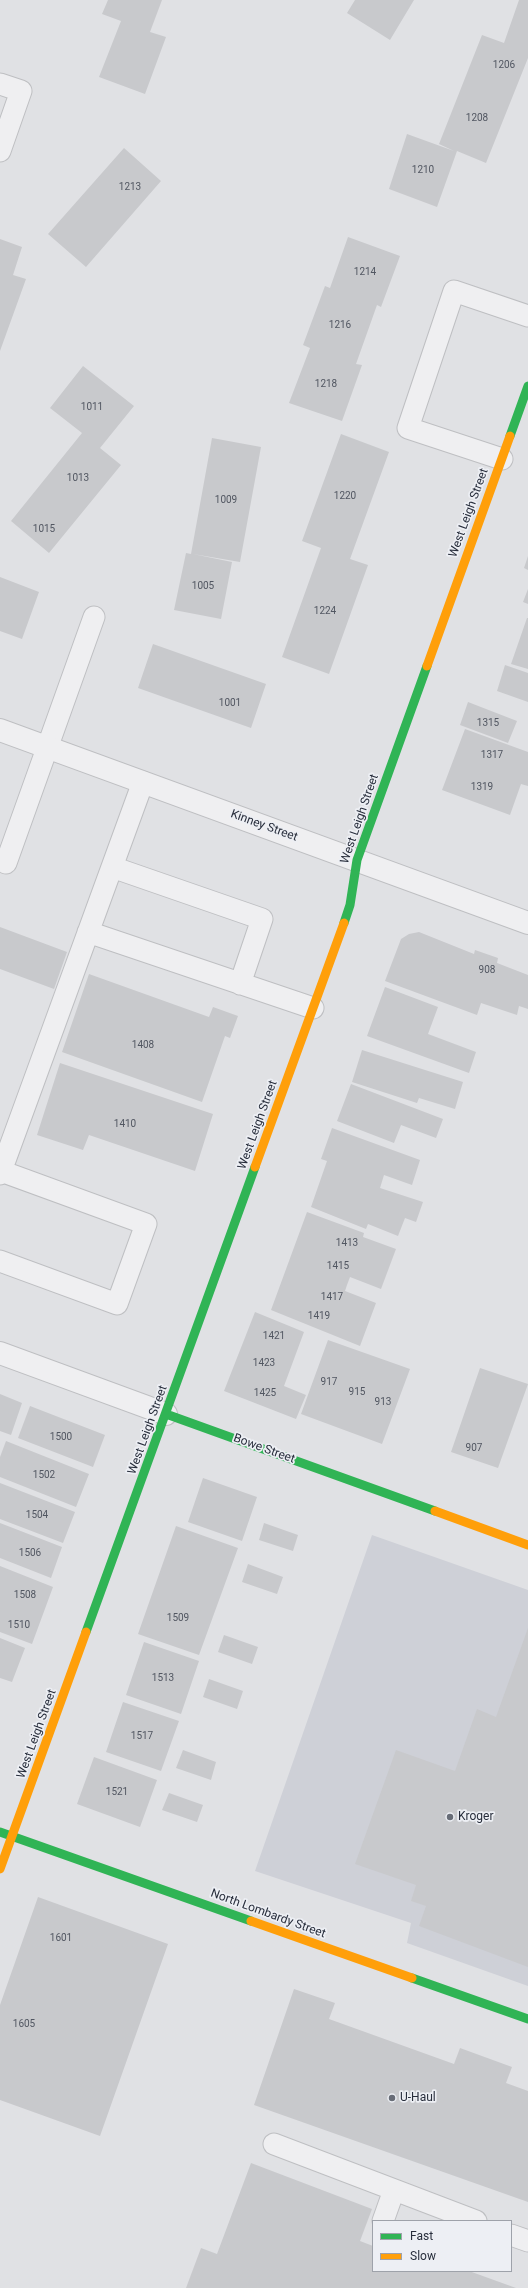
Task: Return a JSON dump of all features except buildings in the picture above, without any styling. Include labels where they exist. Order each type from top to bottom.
[{"type":"street","name":"West Leigh Street","points":[[0,1869],[350,905],[357,860],[528,386]]},
{"type":"street","name":"Kinney Street","points":[[0,730],[528,923]]},
{"type":"street","name":"Bowe Street","points":[[0,1353],[528,1545]]},
{"type":"street","name":"North Lombardy Street","points":[[0,1832],[528,2019]]},
{"type":"lane","points":[[0,84],[21,91],[0,151]]},
{"type":"lane","points":[[502,459],[408,428],[454,291],[528,316]]},
{"type":"lane","points":[[6,863],[94,617]]},
{"type":"lane","points":[[0,1262],[117,1304],[146,1224],[1,1173],[143,782]]},
{"type":"lane","points":[[112,868],[262,919],[240,984]]},
{"type":"lane","points":[[88,932],[313,1008]]},
{"type":"lane","points":[[274,2144],[473,2220]]},
{"type":"lane","points":[[383,2220],[394,2190]]},
{"type":"lane","points":[[512,2235],[528,2241]]},
{"type":"shaded area","points":[[372,1535],[528,1590],[528,1986],[407,1943],[411,1923],[255,1871]]},
{"type":"traffic: fast","points":[[510,436],[528,386]]},
{"type":"traffic: fast","points":[[344,923],[350,905],[357,860],[427,666]]},
{"type":"traffic: fast","points":[[86,1632],[255,1167]]},
{"type":"traffic: fast","points":[[166,1414],[435,1511]]},
{"type":"traffic: fast","points":[[0,1832],[251,1921]]},
{"type":"traffic: fast","points":[[412,1978],[528,2019]]},
{"type":"traffic: slow","points":[[427,666],[510,436]]},
{"type":"traffic: slow","points":[[255,1167],[344,923]]},
{"type":"traffic: slow","points":[[435,1511],[528,1545]]},
{"type":"traffic: slow","points":[[0,1869],[86,1632]]},
{"type":"traffic: slow","points":[[251,1921],[412,1978]]},
{"type":"place","name":"Kroger","points":[[450,1817]]},
{"type":"place","name":"U-Haul","points":[[392,2098]]}]
